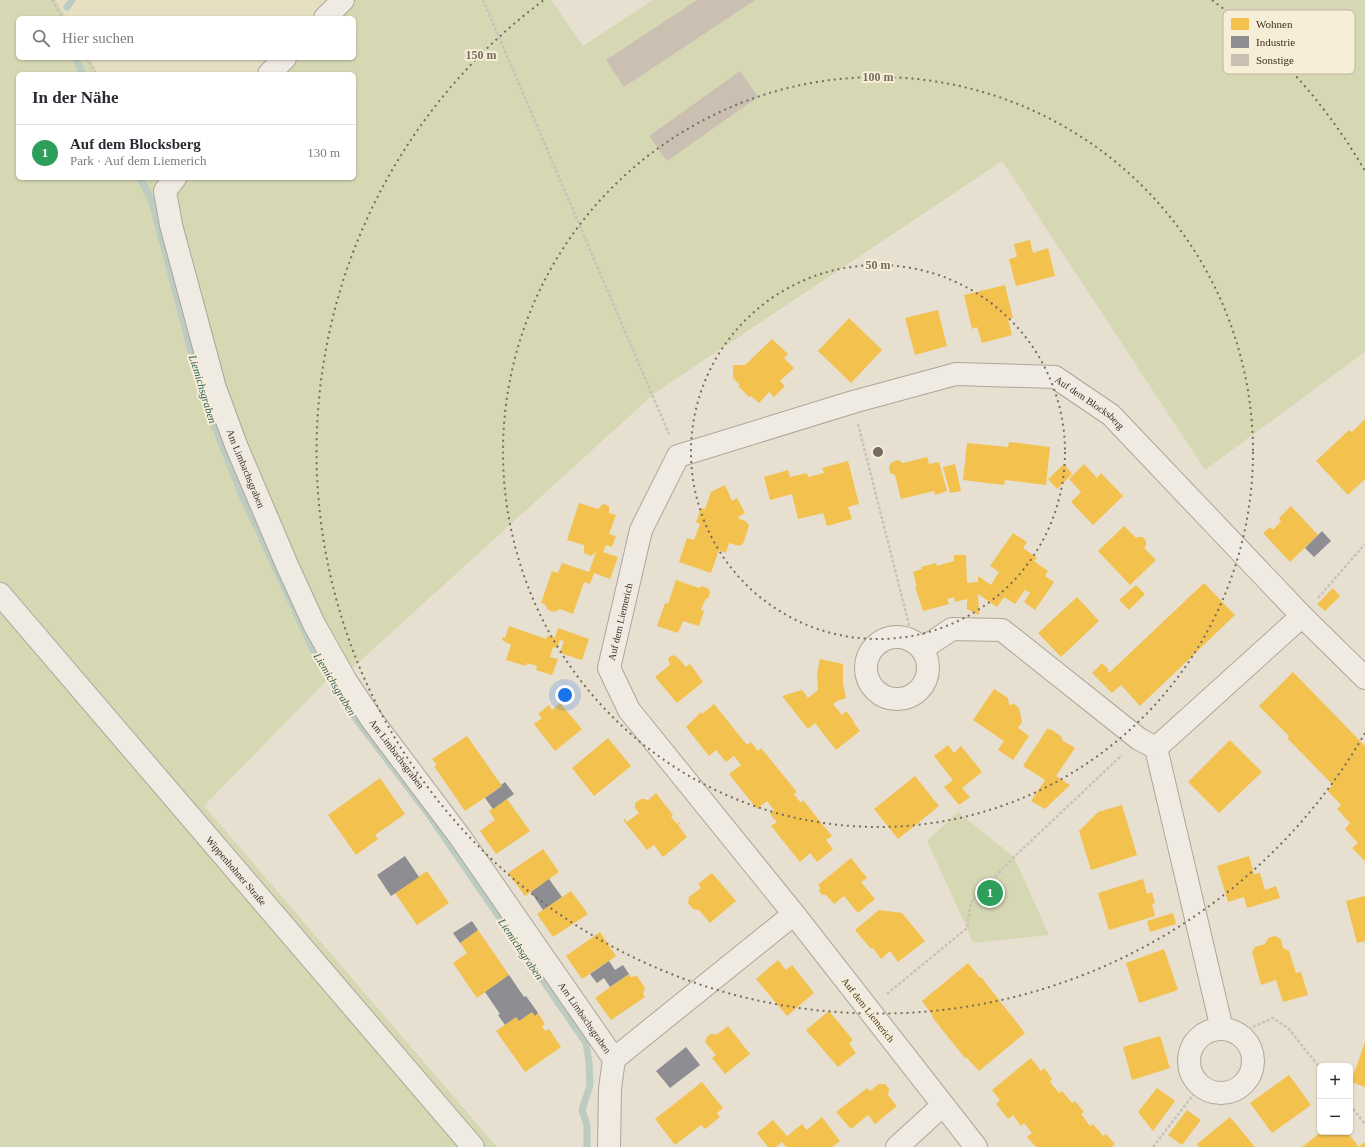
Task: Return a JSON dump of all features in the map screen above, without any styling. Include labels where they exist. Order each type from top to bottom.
[{"type":"street","points":[[327,16],[343,0]]},
{"type":"street","points":[[271,72],[283,60]]},
{"type":"street","name":"Am Limbachsgraben","points":[[173,180],[165,191],[171,225],[215,388],[239,452],[287,565],[314,624],[346,681],[372,720],[460,837],[614,1059],[610,1089],[609,1147]]},
{"type":"street","name":"Auf dem Blocksberg","points":[[678,456],[853,402],[956,374],[1055,378],[1111,415],[1302,616],[1365,678]]},
{"type":"street","name":"Auf dem Liemerich","points":[[678,456],[641,530],[609,668],[629,710],[794,914],[976,1147]]},
{"type":"street","name":"Wippenhohner Straße","points":[[0,594],[473,1147]]},
{"type":"street","points":[[1147,744],[1302,616]]},
{"type":"street","points":[[918,645],[952,629],[1002,630],[1147,744],[1230,1031]]},
{"type":"street","points":[[614,1059],[794,914]]},
{"type":"street","points":[[1212,1030],[1230,1031],[1246,1041],[1249,1046],[1253,1061],[1252,1071],[1247,1081],[1239,1088],[1219,1094],[1209,1092],[1200,1086],[1193,1078],[1189,1069],[1188,1059],[1191,1050],[1196,1041],[1203,1034],[1212,1030]]},
{"type":"street","points":[[897,1147],[943,1105]]},
{"type":"path","points":[[52,0],[62,16]]},
{"type":"path","points":[[483,0],[678,456]]},
{"type":"path","points":[[88,60],[95,72]]},
{"type":"path","points":[[853,402],[918,645]]},
{"type":"path","points":[[1302,616],[1365,544]]},
{"type":"path","points":[[868,1010],[967,928],[971,902],[1014,857],[1147,744]]},
{"type":"path","points":[[1230,1031],[1273,1018],[1288,1028],[1317,1064]]},
{"type":"path","points":[[1154,1147],[1200,1086]]},
{"type":"path","points":[[1353,1109],[1365,1124]]},
{"type":"shaded area","points":[[56,0],[348,0],[332,16],[65,16]]},
{"type":"shaded area","points":[[90,60],[287,60],[275,72],[97,72]]},
{"type":"green space","points":[[0,0],[56,0],[65,16],[16,16],[16,60],[90,60],[97,72],[16,72],[16,180],[158,180],[162,188],[170,180],[356,180],[356,72],[275,72],[287,60],[356,60],[356,16],[332,16],[348,0],[551,0],[583,46],[653,0],[1365,0],[1365,352],[1205,470],[1002,161],[655,393],[348,672],[333,674],[204,806],[497,1147],[0,1147]]},
{"type":"green space","points":[[958,812],[1014,857],[1049,935],[973,943],[927,841]]},
{"type":"building: Wohnen","points":[[1030,240],[1033,253],[1048,248],[1055,276],[1016,286],[1009,259],[1017,257],[1014,244]]},
{"type":"building: Wohnen","points":[[1005,285],[1013,318],[1008,319],[1012,335],[982,343],[977,327],[972,329],[964,295]]},
{"type":"building: Wohnen","points":[[938,310],[947,346],[915,355],[905,318]]},
{"type":"building: Wohnen","points":[[849,318],[882,350],[851,383],[818,351]]},
{"type":"building: Wohnen","points":[[772,339],[788,354],[784,358],[794,368],[780,381],[785,386],[774,397],[769,392],[759,403],[751,396],[749,397],[738,386],[740,385],[733,378],[733,365],[745,365]]},
{"type":"building: Wohnen","points":[[1365,419],[1365,479],[1348,495],[1316,461],[1349,430],[1352,432]]},
{"type":"building: Wohnen","points":[[1009,442],[1050,447],[1046,485],[1005,480],[1004,485],[963,480],[967,443],[1008,447]]},
{"type":"building: Wohnen","points":[[927,457],[929,464],[939,462],[947,491],[935,495],[934,491],[901,499],[895,475],[890,473],[889,467],[892,462],[898,460],[903,463]]},
{"type":"building: Wohnen","points":[[848,461],[859,504],[848,507],[852,519],[827,526],[823,513],[798,519],[792,494],[770,500],[764,477],[788,470],[790,477],[807,473],[808,477],[824,473],[822,468]]},
{"type":"building: Wohnen","points":[[955,464],[961,491],[950,493],[943,467]]},
{"type":"building: Wohnen","points":[[1064,464],[1072,474],[1057,489],[1048,479]]},
{"type":"building: Wohnen","points":[[1084,464],[1097,478],[1101,473],[1123,496],[1093,525],[1071,502],[1081,492],[1069,479]]},
{"type":"building: Wohnen","points":[[725,485],[732,501],[737,498],[745,513],[738,518],[747,522],[749,526],[743,544],[739,546],[729,543],[726,553],[719,550],[711,573],[679,562],[687,538],[694,540],[700,524],[696,522],[701,508],[705,509],[711,492]]},
{"type":"building: Wohnen","points":[[579,503],[598,509],[603,504],[609,506],[609,513],[616,515],[609,534],[616,536],[612,547],[606,545],[603,552],[618,557],[610,579],[594,573],[590,584],[584,582],[573,614],[560,609],[554,612],[548,610],[545,604],[541,603],[552,571],[558,573],[562,563],[589,572],[596,552],[591,556],[584,553],[584,545],[567,540]]},
{"type":"building: Wohnen","points":[[1291,506],[1318,535],[1290,562],[1263,533],[1270,527],[1273,530],[1281,521],[1279,518]]},
{"type":"building: Wohnen","points":[[1124,526],[1136,538],[1143,537],[1146,541],[1146,546],[1144,548],[1156,560],[1130,585],[1098,551]]},
{"type":"building: Wohnen","points":[[1013,533],[1027,542],[1023,548],[1037,558],[1034,561],[1048,571],[1045,576],[1054,582],[1035,610],[1024,602],[1030,593],[1025,590],[1015,604],[1004,597],[997,607],[978,594],[979,615],[967,609],[967,599],[955,602],[954,597],[947,599],[949,604],[923,611],[915,587],[917,587],[913,572],[922,569],[921,567],[936,563],[937,566],[954,561],[954,555],[966,555],[967,583],[978,582],[978,576],[991,585],[999,572],[990,566]]},
{"type":"building: Wohnen","points":[[676,580],[699,588],[702,586],[708,588],[710,593],[701,610],[704,611],[699,626],[683,621],[678,633],[657,626],[665,603],[668,604]]},
{"type":"building: Wohnen","points":[[1204,583],[1235,615],[1140,706],[1121,685],[1112,693],[1092,673],[1102,663],[1109,670],[1109,673]]},
{"type":"building: Wohnen","points":[[1136,585],[1145,594],[1129,610],[1119,600]]},
{"type":"building: Wohnen","points":[[1333,588],[1340,596],[1325,611],[1317,604]]},
{"type":"building: Wohnen","points":[[1077,597],[1099,621],[1061,657],[1038,633]]},
{"type":"building: Wohnen","points":[[509,626],[546,639],[548,635],[555,638],[558,628],[589,639],[582,660],[560,653],[564,641],[560,640],[557,648],[553,647],[550,657],[558,659],[552,675],[536,670],[537,666],[527,663],[526,666],[506,660],[511,645],[502,640],[503,637],[505,638]]},
{"type":"building: Wohnen","points":[[673,655],[686,667],[690,664],[703,682],[677,703],[655,677],[670,665],[668,658]]},
{"type":"building: Wohnen","points":[[820,659],[843,664],[843,683],[846,698],[833,704],[842,715],[846,711],[860,731],[836,750],[815,723],[808,729],[782,696],[802,690],[808,698],[818,690],[817,674]]},
{"type":"building: Wohnen","points":[[1293,672],[1365,746],[1365,861],[1352,848],[1358,843],[1345,829],[1350,823],[1337,809],[1341,805],[1327,790],[1333,785],[1287,738],[1289,736],[1259,706]]},
{"type":"building: Wohnen","points":[[994,689],[1008,698],[1009,705],[1014,704],[1019,708],[1022,722],[1018,728],[1029,736],[1013,760],[998,750],[1004,741],[973,720]]},
{"type":"building: Wohnen","points":[[560,703],[582,729],[555,751],[534,724],[542,718],[538,714],[549,705],[552,710]]},
{"type":"building: Wohnen","points":[[714,704],[747,745],[751,742],[758,751],[761,748],[797,792],[794,794],[801,803],[803,800],[832,836],[826,840],[833,849],[817,862],[810,853],[800,862],[771,826],[777,822],[770,814],[774,810],[767,801],[757,809],[729,774],[741,765],[734,756],[726,762],[716,750],[709,756],[686,727],[701,712],[702,714]]},
{"type":"building: Wohnen","points":[[1047,729],[1052,730],[1062,737],[1062,740],[1075,748],[1056,776],[1070,785],[1045,809],[1031,801],[1045,780],[1023,766]]},
{"type":"building: Wohnen","points":[[467,736],[502,786],[465,811],[434,766],[437,765],[432,759]]},
{"type":"building: Wohnen","points":[[608,738],[631,766],[594,796],[572,768]]},
{"type":"building: Wohnen","points":[[1230,740],[1262,772],[1219,813],[1188,782]]},
{"type":"building: Wohnen","points":[[948,745],[954,753],[961,746],[982,772],[962,788],[970,797],[959,805],[944,787],[953,780],[934,756]]},
{"type":"building: Wohnen","points":[[915,776],[939,806],[898,839],[874,809]]},
{"type":"building: Wohnen","points":[[380,778],[405,814],[375,835],[378,839],[356,855],[328,815]]},
{"type":"building: Wohnen","points":[[656,793],[673,815],[671,817],[677,824],[679,822],[680,823],[678,825],[687,837],[663,857],[654,845],[647,850],[623,820],[625,819],[627,822],[639,813],[635,808],[635,803],[641,799],[646,799],[647,801]]},
{"type":"building: Wohnen","points":[[507,799],[530,831],[496,854],[480,831],[495,820],[489,811]]},
{"type":"building: Wohnen","points":[[1122,805],[1137,855],[1091,870],[1079,831],[1098,812]]},
{"type":"building: Wohnen","points":[[543,849],[559,872],[525,896],[508,873]]},
{"type":"building: Wohnen","points":[[1249,856],[1254,874],[1260,873],[1265,890],[1276,886],[1280,898],[1247,908],[1244,897],[1228,902],[1217,866]]},
{"type":"building: Wohnen","points":[[851,858],[867,878],[861,882],[875,899],[858,913],[844,896],[834,904],[826,895],[822,895],[819,891],[820,887],[818,885]]},
{"type":"building: Wohnen","points":[[427,871],[449,903],[417,925],[395,893]]},
{"type":"building: Wohnen","points":[[712,873],[736,901],[710,923],[699,910],[693,909],[688,903],[689,897],[701,888],[698,884]]},
{"type":"building: Wohnen","points":[[1143,879],[1147,894],[1152,892],[1155,903],[1152,904],[1155,916],[1109,930],[1098,893]]},
{"type":"building: Wohnen","points":[[571,891],[588,914],[553,937],[537,914]]},
{"type":"building: Wohnen","points":[[1365,896],[1365,941],[1357,943],[1346,901]]},
{"type":"building: Wohnen","points":[[879,910],[902,913],[925,941],[898,962],[890,951],[881,959],[873,948],[871,949],[855,930]]},
{"type":"building: Wohnen","points":[[1173,913],[1176,924],[1150,932],[1147,921]]},
{"type":"building: Wohnen","points":[[478,930],[509,975],[477,998],[453,963],[467,953],[460,943]]},
{"type":"building: Wohnen","points":[[600,932],[616,956],[582,979],[566,956]]},
{"type":"building: Wohnen","points":[[1275,936],[1281,939],[1283,948],[1289,951],[1296,973],[1301,972],[1308,995],[1283,1002],[1276,980],[1261,985],[1252,952],[1255,947],[1265,944],[1268,938]]},
{"type":"building: Wohnen","points":[[1164,949],[1178,990],[1139,1003],[1126,963]]},
{"type":"building: Wohnen","points":[[778,960],[786,970],[792,965],[814,993],[787,1016],[756,979]]},
{"type":"building: Wohnen","points":[[968,963],[980,978],[981,977],[1025,1033],[979,1071],[966,1057],[965,1058],[932,1017],[933,1016],[922,1001]]},
{"type":"building: Wohnen","points":[[629,974],[631,977],[637,976],[645,988],[643,994],[645,997],[611,1020],[595,998]]},
{"type":"building: Wohnen","points":[[829,1011],[853,1040],[849,1043],[856,1053],[838,1067],[806,1030]]},
{"type":"building: Wohnen","points":[[532,1012],[535,1016],[538,1013],[545,1024],[542,1026],[545,1031],[549,1029],[561,1047],[525,1072],[496,1031],[516,1017],[519,1021]]},
{"type":"building: Wohnen","points":[[728,1026],[750,1054],[725,1074],[712,1058],[716,1055],[705,1042],[707,1037],[711,1034],[716,1035]]},
{"type":"building: Wohnen","points":[[1160,1036],[1170,1068],[1132,1080],[1123,1047]]},
{"type":"building: Wohnen","points":[[1365,1042],[1365,1087],[1353,1083],[1353,1076]]},
{"type":"building: Wohnen","points":[[1031,1058],[1041,1071],[1044,1068],[1052,1079],[1050,1082],[1059,1093],[1062,1091],[1072,1103],[1075,1101],[1084,1112],[1081,1114],[1090,1126],[1093,1124],[1103,1136],[1106,1134],[1115,1144],[1112,1147],[1036,1147],[1027,1137],[1032,1133],[1024,1123],[1021,1126],[1013,1115],[1008,1119],[996,1104],[1000,1100],[992,1090]]},
{"type":"building: Wohnen","points":[[1289,1075],[1311,1105],[1272,1133],[1250,1103]]},
{"type":"building: Wohnen","points":[[702,1082],[723,1108],[717,1113],[720,1117],[705,1129],[701,1125],[675,1145],[655,1119]]},
{"type":"building: Wohnen","points":[[879,1084],[885,1084],[889,1089],[888,1095],[897,1106],[875,1124],[868,1115],[851,1129],[836,1112],[867,1088],[870,1091]]},
{"type":"building: Wohnen","points":[[1157,1088],[1175,1101],[1153,1131],[1138,1112]]},
{"type":"building: Wohnen","points":[[1187,1110],[1201,1120],[1182,1145],[1168,1135]]},
{"type":"building: Wohnen","points":[[822,1117],[840,1141],[832,1147],[786,1147],[782,1142],[776,1147],[768,1147],[757,1133],[773,1120],[787,1136],[802,1124],[807,1130]]},
{"type":"building: Wohnen","points":[[1230,1117],[1255,1147],[1199,1147],[1197,1144]]},
{"type":"building: Wohnen","points":[[1317,1135],[1349,1135],[1359,1147],[1302,1147]]},
{"type":"building: Wohnen","points":[[1365,1142],[1365,1147],[1359,1147]]},
{"type":"building: Industrie","points":[[1322,531],[1331,541],[1314,557],[1305,548]]},
{"type":"building: Industrie","points":[[505,782],[514,794],[493,809],[485,798],[502,786],[501,785]]},
{"type":"building: Industrie","points":[[405,856],[419,877],[391,896],[377,875]]},
{"type":"building: Industrie","points":[[549,879],[562,897],[543,910],[531,892]]},
{"type":"building: Industrie","points":[[472,921],[478,930],[460,943],[453,933]]},
{"type":"building: Industrie","points":[[609,961],[615,970],[623,965],[629,974],[610,987],[604,978],[597,983],[590,974]]},
{"type":"building: Industrie","points":[[509,975],[524,997],[526,996],[538,1013],[535,1016],[532,1012],[519,1021],[516,1017],[505,1025],[498,1015],[500,1014],[485,992]]},
{"type":"building: Industrie","points":[[686,1047],[700,1065],[670,1088],[656,1071]]},
{"type":"building: Sonstige","points":[[697,0],[755,0],[624,87],[606,60]]},
{"type":"building: Sonstige","points":[[740,71],[758,97],[667,161],[649,136]]},
{"type":"waterway","name":"Liemichsgraben","points":[[67,7],[72,0]]},
{"type":"waterway","name":"Liemichsgraben","points":[[76,60],[82,72]]},
{"type":"waterway","name":"Liemichsgraben","points":[[141,180],[151,198],[203,396],[241,493],[319,662],[353,715],[429,815],[586,1043],[590,1085],[582,1110],[587,1125],[587,1147]]},
{"type":"place","name":"Auf dem Blocksberg","points":[[990,893]]}]
